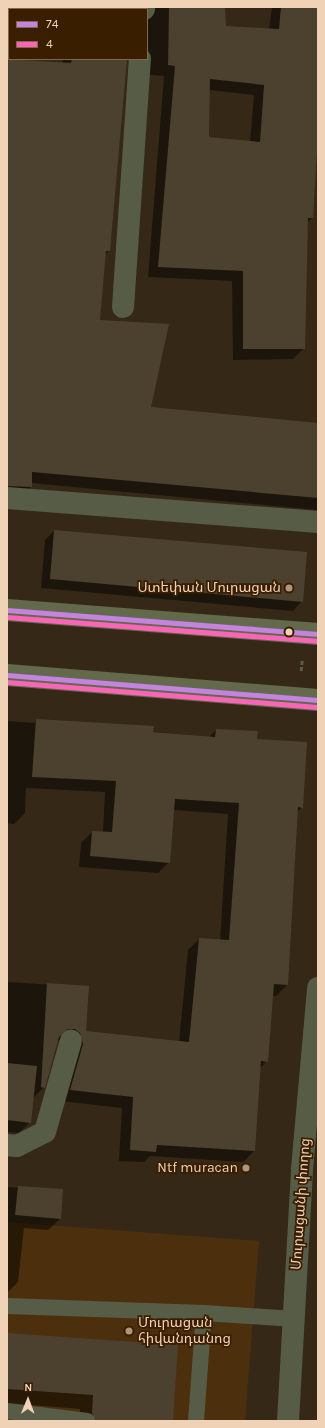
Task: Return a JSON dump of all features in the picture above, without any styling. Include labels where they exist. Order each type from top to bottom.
[{"type":"main road","points":[[7,610],[311,634]]},
{"type":"main road","points":[[7,675],[309,699]]},
{"type":"street","points":[[123,307],[140,60]]},
{"type":"street","points":[[7,498],[318,522]]},
{"type":"street","name":"Մուրացանի փողոց","points":[[288,1421],[294,1319],[310,1169],[318,988]]},
{"type":"street","points":[[7,1145],[17,1146],[45,1132],[71,1041]]},
{"type":"lane","points":[[7,1306],[204,1313],[294,1319]]},
{"type":"lane","points":[[196,1421],[204,1313]]},
{"type":"lane","points":[[7,1411],[87,1421]]},
{"type":"path","points":[[309,699],[311,634]]},
{"type":"shaded area","name":"Մուրացան հիվանդանոց","points":[[7,1222],[259,1241],[245,1421],[7,1421]]},
{"type":"building","points":[[169,7],[225,7],[226,26],[279,29],[281,7],[318,7],[318,135],[313,218],[308,218],[305,349],[243,349],[243,271],[158,267],[175,66],[168,65]],"holes":[[[210,79],[264,85],[260,142],[209,137]]]},
{"type":"building","points":[[7,59],[71,63],[72,60],[127,60],[110,251],[106,251],[100,320],[169,324],[151,407],[318,423],[318,498],[32,472],[32,487],[7,486]]},
{"type":"building","points":[[54,530],[307,552],[303,602],[50,579]]},
{"type":"building","points":[[36,719],[154,726],[153,732],[215,737],[216,729],[258,731],[257,739],[307,742],[303,808],[298,807],[288,985],[274,984],[268,1062],[261,1061],[255,1151],[157,1145],[156,1152],[130,1150],[133,1097],[70,1090],[83,1044],[80,1033],[75,1029],[68,1029],[59,1037],[45,1088],[41,1087],[47,983],[89,986],[86,1031],[189,1042],[199,938],[229,940],[239,803],[175,799],[170,863],[90,856],[92,831],[112,832],[116,781],[32,777]]},
{"type":"building","points":[[7,1063],[37,1066],[31,1123],[7,1120]]},
{"type":"building","points":[[18,1186],[63,1189],[61,1219],[15,1215]]},
{"type":"building","points":[[7,1333],[178,1345],[173,1421],[96,1421],[92,1413],[93,1395],[7,1389]]},
{"type":"transit line","name":"74","points":[[7,610],[318,634]]},
{"type":"transit line","name":"4","points":[[7,617],[317,641]]},
{"type":"transit line","name":"74","points":[[7,675],[318,700]]},
{"type":"transit line","name":"4","points":[[7,682],[317,707]]},
{"type":"place","name":"Ստեփան Մուրացան","points":[[289,588]]},
{"type":"place","name":"Ntf muracan","points":[[246,1168]]},
{"type":"place","name":"Մուրացան հիվանդանոց","points":[[129,1331]]}]
